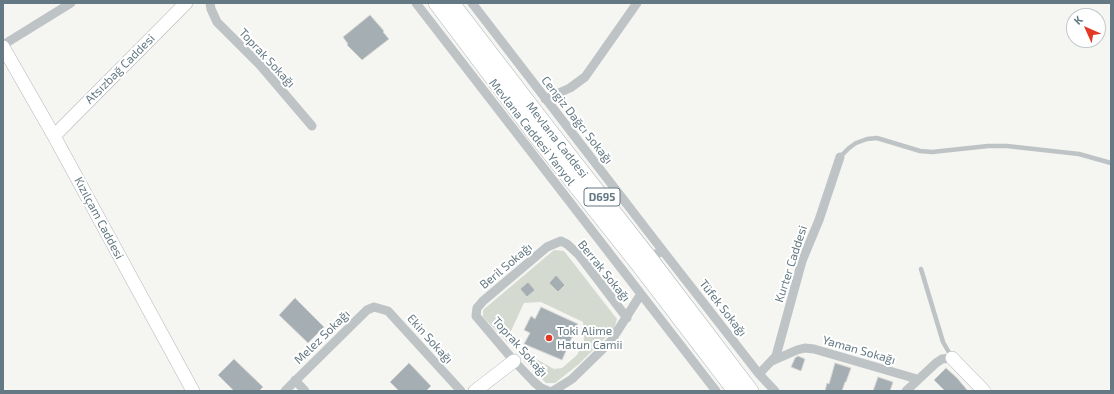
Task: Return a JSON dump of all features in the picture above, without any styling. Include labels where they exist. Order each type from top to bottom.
[{"type":"main road","name":"Mevlana Caddesi","points":[[436,3],[536,136],[638,264],[735,391]]},
{"type":"main road","name":"Mevlana Caddesi","points":[[452,3],[751,391]]},
{"type":"street","points":[[3,46],[71,3]]},
{"type":"street","name":"Atsızbağ Caddesi","points":[[54,136],[186,3]]},
{"type":"street","name":"Toprak Sokağı","points":[[210,3],[217,22],[260,65],[312,126]]},
{"type":"street","name":"Mevlana Caddesi Yanyol","points":[[416,3],[716,391]]},
{"type":"street","name":"Cengiz Dağcı Sokağı","points":[[472,3],[663,251]]},
{"type":"street","points":[[545,99],[570,88],[585,77],[637,3]]},
{"type":"street","name":"Kızılçam Caddesi","points":[[3,46],[54,136],[193,391]]},
{"type":"street","name":"Kurter Caddesi","points":[[759,374],[776,356],[802,261],[840,157]]},
{"type":"street","name":"Beril Sokağı","points":[[476,316],[478,308],[483,301],[547,246],[560,241]]},
{"type":"street","name":"Berrak Sokağı","points":[[560,241],[567,244],[579,255],[627,318]]},
{"type":"street","points":[[649,257],[663,251]]},
{"type":"street","name":"Tüfek Sokağı","points":[[663,251],[759,374],[775,391]]},
{"type":"street","points":[[553,391],[572,378],[611,341],[641,294]]},
{"type":"street","name":"Melez Sokağı","points":[[284,391],[367,310],[374,307],[379,308]]},
{"type":"street","name":"Ekin Sokağı","points":[[379,308],[388,311],[461,391]]},
{"type":"street","name":"Toprak Sokağı","points":[[476,316],[514,362],[538,385],[548,391]]},
{"type":"street","name":"Yaman Sokağı","points":[[772,361],[797,350],[805,348],[814,349],[917,379]]},
{"type":"street","points":[[906,391],[917,379],[936,363],[942,359],[952,358],[984,391]]},
{"type":"street","points":[[475,391],[514,362]]},
{"type":"street","points":[[296,380],[305,391]]},
{"type":"lane","points":[[840,157],[856,143],[867,139],[877,138],[888,140],[920,151],[932,152],[988,146],[1007,146],[1079,154],[1111,163]]},
{"type":"lane","points":[[921,268],[943,342],[952,358]]},
{"type":"shaded area","points":[[554,250],[564,251],[617,319],[614,329],[579,364],[555,383],[546,383],[523,360],[528,358],[536,359],[554,369],[562,368],[577,355],[581,348],[584,341],[583,322],[541,302],[524,303],[510,333],[516,337],[509,344],[483,317],[483,310]]},
{"type":"building","points":[[370,15],[389,39],[362,60],[347,45],[348,44],[343,37]]},
{"type":"building","points":[[556,275],[565,285],[558,292],[549,283]]},
{"type":"building","points":[[528,282],[535,290],[527,297],[520,289]]},
{"type":"building","points":[[295,298],[324,327],[308,343],[279,315]]},
{"type":"building","name":"Toki Alime Hatun Camii","points":[[541,307],[578,324],[562,360],[524,344],[530,333],[524,330],[531,316],[535,319]]},
{"type":"building","points":[[798,356],[805,359],[801,371],[791,367],[795,358]]},
{"type":"building","points":[[234,359],[263,387],[259,391],[234,391],[218,375]]},
{"type":"building","points":[[409,363],[431,386],[426,391],[399,391],[390,382]]},
{"type":"building","points":[[835,363],[851,368],[842,391],[825,391],[827,383],[829,384]]},
{"type":"building","points":[[946,368],[968,391],[945,391],[934,380]]},
{"type":"building","points":[[878,377],[893,382],[890,391],[873,391]]},
{"type":"place","name":"Toki Alime Hatun Camii","points":[[549,338]]}]
